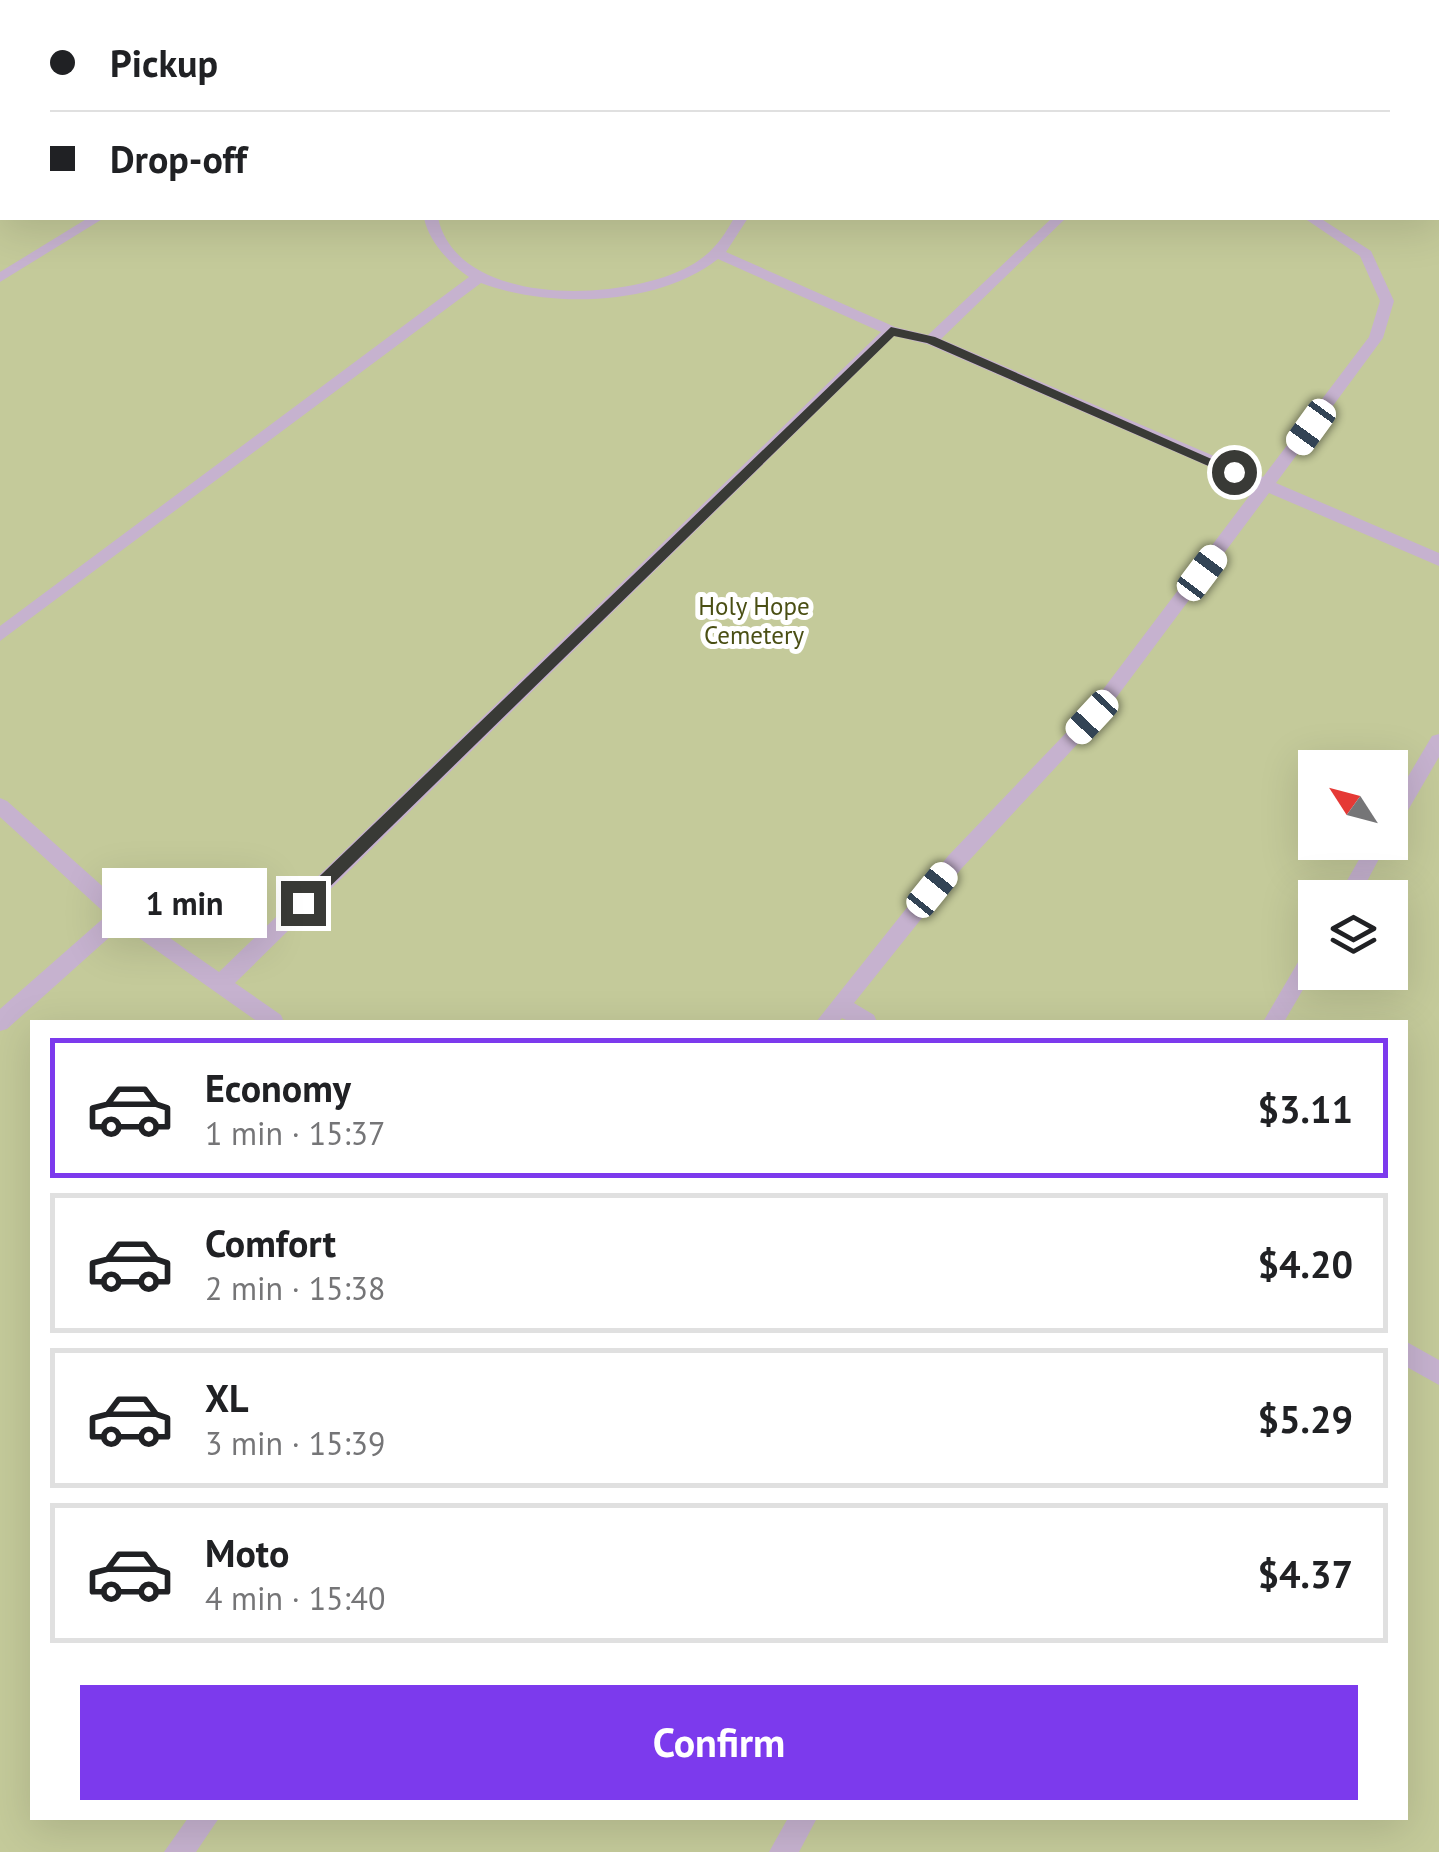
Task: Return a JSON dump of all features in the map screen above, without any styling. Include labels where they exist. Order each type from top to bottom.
[{"type":"lane","points":[[0,278],[94,220]]},
{"type":"lane","points":[[431,220],[432,228],[457,261],[479,278],[573,296],[623,292],[678,276],[716,254],[740,220]]},
{"type":"lane","points":[[931,340],[1058,220]]},
{"type":"lane","points":[[858,1020],[833,1014],[956,862],[1092,717],[1376,338],[1387,301],[1366,254],[1313,220]]},
{"type":"lane","points":[[716,254],[891,331],[931,340],[1439,560]]},
{"type":"lane","points":[[0,635],[479,278]]},
{"type":"lane","points":[[219,985],[891,331]]},
{"type":"lane","points":[[1408,794],[1439,741]]},
{"type":"lane","points":[[0,806],[121,915],[271,1020]]},
{"type":"lane","points":[[0,1022],[121,915]]},
{"type":"lane","points":[[1274,1020],[1298,980]]},
{"type":"lane","points":[[1408,1354],[1439,1373]]},
{"type":"lane","points":[[178,1852],[203,1820]]},
{"type":"lane","points":[[783,1852],[802,1820]]},
{"type":"green space","name":"Holy Hope Cemetery","points":[[0,220],[1439,220],[1439,1852],[0,1852]]},
{"type":"route","points":[[303,903],[891,331],[931,340],[1234,472]]}]
